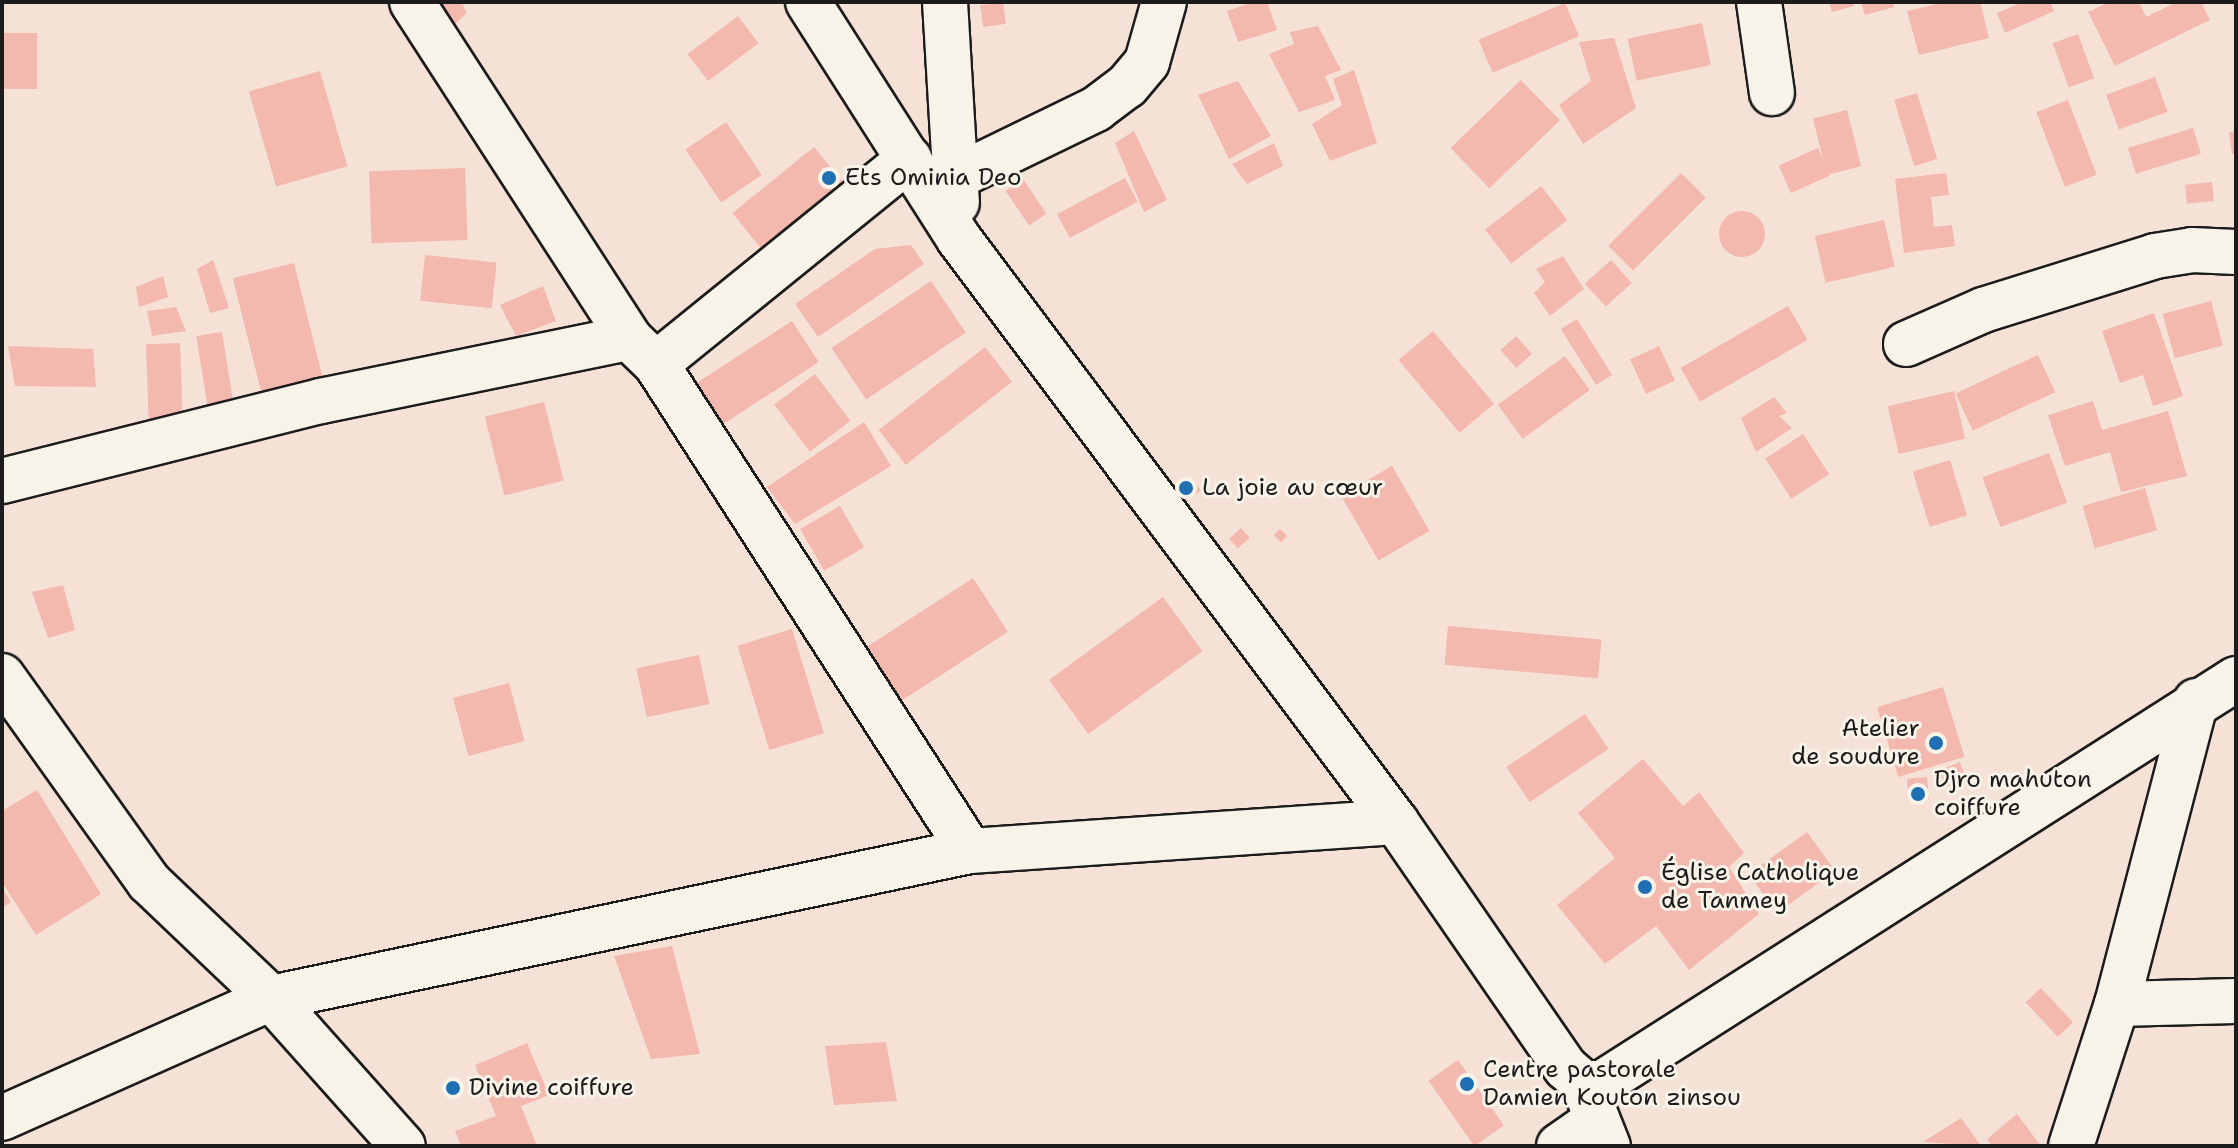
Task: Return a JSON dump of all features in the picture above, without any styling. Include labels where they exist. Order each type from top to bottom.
[{"type":"street","points":[[412,2],[970,851]]},
{"type":"street","points":[[808,2],[959,239],[1396,822],[1566,1068],[1595,1116]]},
{"type":"street","points":[[945,2],[959,239]]},
{"type":"street","points":[[956,177],[1096,109],[1127,86],[1147,62],[1164,2]]},
{"type":"street","points":[[1759,2],[1772,93]]},
{"type":"street","points":[[2,481],[321,401],[643,351],[909,159]]},
{"type":"street","points":[[1906,344],[1983,310],[2155,256],[2192,250],[2236,252]]},
{"type":"street","points":[[2,676],[149,882],[271,998],[403,1146]]},
{"type":"street","points":[[1559,1146],[1595,1116],[1602,1083],[2196,701],[2236,679]]},
{"type":"street","points":[[2071,1146],[2117,1004],[2196,701]]},
{"type":"street","points":[[16,1146],[2,1119],[271,998],[970,851],[1396,822]]},
{"type":"street","points":[[2117,1004],[2236,1001]]},
{"type":"building","points":[[429,2],[461,2],[467,13],[447,31]]},
{"type":"building","points":[[1003,2],[1006,24],[983,27],[980,5]]},
{"type":"building","points":[[1254,2],[1267,2],[1277,30],[1238,42],[1227,11]]},
{"type":"building","points":[[1829,2],[1853,2],[1854,6],[1832,12]]},
{"type":"building","points":[[1861,2],[1893,2],[1894,7],[1865,15]]},
{"type":"building","points":[[1946,2],[1980,2],[1989,38],[1919,55],[1907,11]]},
{"type":"building","points":[[2023,2],[2050,2],[2054,11],[2005,33],[1997,13]]},
{"type":"building","points":[[2109,2],[2139,2],[2146,17],[2177,2],[2201,2],[2210,20],[2115,66],[2088,12]]},
{"type":"building","points":[[1565,3],[1579,36],[1493,73],[1478,40]]},
{"type":"building","points":[[738,16],[758,43],[708,81],[688,54]]},
{"type":"building","points":[[1702,23],[1711,65],[1637,81],[1628,39]]},
{"type":"building","points":[[1318,26],[1341,70],[1325,76],[1335,100],[1299,112],[1269,54],[1294,44],[1290,32]]},
{"type":"building","points":[[2,33],[37,33],[37,89],[2,89]]},
{"type":"building","points":[[2078,34],[2094,78],[2069,87],[2053,43]]},
{"type":"building","points":[[1614,38],[1636,108],[1583,144],[1559,105],[1591,81],[1579,42]]},
{"type":"building","points":[[1354,70],[1377,143],[1330,161],[1312,124],[1342,105],[1333,79]]},
{"type":"building","points":[[320,71],[347,166],[276,187],[249,91]]},
{"type":"building","points":[[2155,77],[2168,112],[2119,130],[2106,95]]},
{"type":"building","points":[[1521,80],[1560,120],[1489,188],[1451,148]]},
{"type":"building","points":[[1238,81],[1271,136],[1229,159],[1198,95]]},
{"type":"building","points":[[1917,93],[1937,159],[1914,166],[1894,100]]},
{"type":"building","points":[[2068,100],[2097,175],[2065,187],[2036,112]]},
{"type":"building","points":[[1847,110],[1861,166],[1827,175],[1813,118]]},
{"type":"building","points":[[726,122],[762,175],[721,202],[685,149]]},
{"type":"building","points":[[2193,128],[2201,154],[2136,174],[2128,148]]},
{"type":"building","points":[[1134,131],[1167,200],[1144,212],[1115,143]]},
{"type":"building","points":[[2236,131],[2236,153],[2232,154],[2229,132]]},
{"type":"building","points":[[1274,143],[1283,166],[1247,184],[1232,164]]},
{"type":"building","points":[[814,147],[844,184],[763,250],[732,213]]},
{"type":"building","points":[[1818,148],[1830,175],[1791,193],[1779,165]]},
{"type":"building","points":[[465,168],[468,240],[372,243],[369,171]]},
{"type":"building","points":[[1681,173],[1706,198],[1633,271],[1608,246]]},
{"type":"building","points":[[1946,173],[1949,195],[1931,197],[1934,227],[1952,225],[1955,246],[1904,253],[1895,179]]},
{"type":"building","points":[[1125,178],[1138,202],[1070,238],[1057,214]]},
{"type":"building","points":[[1023,179],[1046,214],[1029,226],[1006,191]]},
{"type":"building","points":[[2212,182],[2214,201],[2187,204],[2185,185]]},
{"type":"building","points":[[1541,186],[1567,220],[1512,264],[1485,230]]},
{"type":"building","points":[[1742,211],[1758,218],[1765,234],[1758,250],[1742,257],[1726,250],[1719,234],[1726,218]]},
{"type":"building","points":[[1884,220],[1895,267],[1826,283],[1815,236]]},
{"type":"building","points":[[911,245],[924,264],[818,337],[795,304],[875,249]]},
{"type":"building","points":[[425,255],[497,263],[492,308],[420,301]]},
{"type":"building","points":[[1563,256],[1584,289],[1550,316],[1534,293],[1545,282],[1536,269]]},
{"type":"building","points":[[213,260],[229,308],[210,313],[197,269]]},
{"type":"building","points":[[1611,260],[1632,283],[1606,306],[1585,283]]},
{"type":"building","points":[[294,263],[323,377],[261,393],[233,278]]},
{"type":"building","points":[[163,276],[168,297],[139,307],[136,287]]},
{"type":"building","points":[[931,281],[966,332],[866,400],[832,348]]},
{"type":"building","points":[[543,286],[556,321],[516,336],[500,305]]},
{"type":"building","points":[[2211,301],[2223,345],[2175,358],[2163,314]]},
{"type":"building","points":[[1788,306],[1808,340],[1700,402],[1681,368]]},
{"type":"building","points":[[176,307],[186,331],[152,336],[147,311]]},
{"type":"building","points":[[2154,313],[2183,396],[2153,406],[2143,375],[2120,383],[2102,331]]},
{"type":"building","points":[[1577,319],[1612,375],[1596,385],[1561,329]]},
{"type":"building","points":[[792,321],[819,362],[714,430],[687,389]]},
{"type":"building","points":[[1433,331],[1494,404],[1460,433],[1399,360]]},
{"type":"building","points":[[222,332],[233,401],[207,405],[196,336]]},
{"type":"building","points":[[1516,336],[1532,354],[1516,368],[1500,350]]},
{"type":"building","points":[[180,343],[183,423],[149,424],[146,344]]},
{"type":"building","points":[[8,346],[93,349],[96,387],[15,386]]},
{"type":"building","points":[[1659,346],[1675,380],[1646,394],[1630,360]]},
{"type":"building","points":[[985,347],[1012,382],[906,465],[879,430]]},
{"type":"building","points":[[2038,355],[2055,392],[1973,431],[1956,393]]},
{"type":"building","points":[[1565,356],[1590,390],[1523,439],[1498,405]]},
{"type":"building","points":[[815,374],[851,421],[810,452],[774,405]]},
{"type":"building","points":[[1954,391],[1965,439],[1899,454],[1888,406]]},
{"type":"building","points":[[1774,397],[1787,413],[1779,416],[1792,428],[1756,452],[1741,418]]},
{"type":"building","points":[[2093,401],[2102,430],[2168,411],[2187,476],[2121,492],[2110,452],[2065,466],[2048,415]]},
{"type":"building","points":[[544,402],[564,481],[504,495],[485,417]]},
{"type":"building","points":[[864,422],[891,466],[795,524],[767,487]]},
{"type":"building","points":[[1803,434],[1829,474],[1791,499],[1765,459]]},
{"type":"building","points":[[2049,453],[2067,503],[2000,527],[1982,477]]},
{"type":"building","points":[[1950,460],[1967,515],[1930,527],[1913,471]]},
{"type":"building","points":[[1392,466],[1430,531],[1378,560],[1341,496]]},
{"type":"building","points":[[1193,479],[1201,491],[1186,501],[1178,489]]},
{"type":"building","points":[[2145,488],[2157,530],[2095,548],[2083,506]]},
{"type":"building","points":[[840,506],[864,548],[824,571],[800,529]]},
{"type":"building","points":[[1241,528],[1250,538],[1238,548],[1229,539]]},
{"type":"building","points":[[1280,529],[1287,536],[1281,542],[1274,535]]},
{"type":"building","points":[[973,578],[1008,632],[890,708],[855,655]]},
{"type":"building","points":[[63,585],[75,630],[48,638],[32,592]]},
{"type":"building","points":[[1163,597],[1202,651],[1088,734],[1049,680]]},
{"type":"building","points":[[1448,626],[1601,639],[1598,678],[1445,665]]},
{"type":"building","points":[[792,629],[824,733],[769,750],[737,646]]},
{"type":"building","points":[[699,655],[709,704],[647,717],[636,668]]},
{"type":"building","points":[[509,683],[525,741],[469,756],[453,698]]},
{"type":"building","points":[[1943,687],[1964,757],[1898,777],[1877,707]]},
{"type":"building","points":[[1585,714],[1608,749],[1530,802],[1506,767]]},
{"type":"building","points":[[1643,759],[1683,806],[1699,792],[1744,853],[1729,867],[1759,914],[1689,970],[1656,926],[1605,964],[1557,905],[1615,858],[1578,813]]},
{"type":"building","points":[[1960,762],[1967,782],[1941,788],[1936,772]]},
{"type":"building","points":[[1927,777],[1929,799],[1909,801],[1907,779]]},
{"type":"building","points":[[37,790],[101,894],[36,935],[2,882],[2,811]]},
{"type":"building","points":[[1807,832],[1835,871],[1777,913],[1749,874]]},
{"type":"building","points":[[2,888],[11,902],[2,908]]},
{"type":"building","points":[[672,946],[700,1054],[651,1059],[614,956]]},
{"type":"building","points":[[2041,988],[2073,1022],[2058,1037],[2026,1002]]},
{"type":"building","points":[[886,1042],[897,1101],[834,1105],[825,1046]]},
{"type":"building","points":[[527,1043],[549,1095],[521,1106],[537,1146],[461,1146],[455,1131],[496,1116],[475,1065]]},
{"type":"building","points":[[1458,1060],[1504,1126],[1474,1146],[1429,1081]]},
{"type":"building","points":[[2017,1114],[2041,1146],[1992,1146],[1987,1139]]},
{"type":"building","points":[[1961,1118],[1981,1146],[1923,1142]]},
{"type":"place","name":"Ets Ominia Deo","points":[[829,178]]},
{"type":"place","name":"La joie au cœur","points":[[1186,488]]},
{"type":"place","name":"Atelier de soudure","points":[[1936,743]]},
{"type":"place","name":"Djro mahuton coiffure","points":[[1918,794]]},
{"type":"place","name":"Église Catholique de Tanmey","points":[[1645,887]]},
{"type":"place","name":"Centre pastorale Damien Kouton zinsou","points":[[1467,1084]]},
{"type":"place","name":"Divine coiffure","points":[[453,1088]]}]
